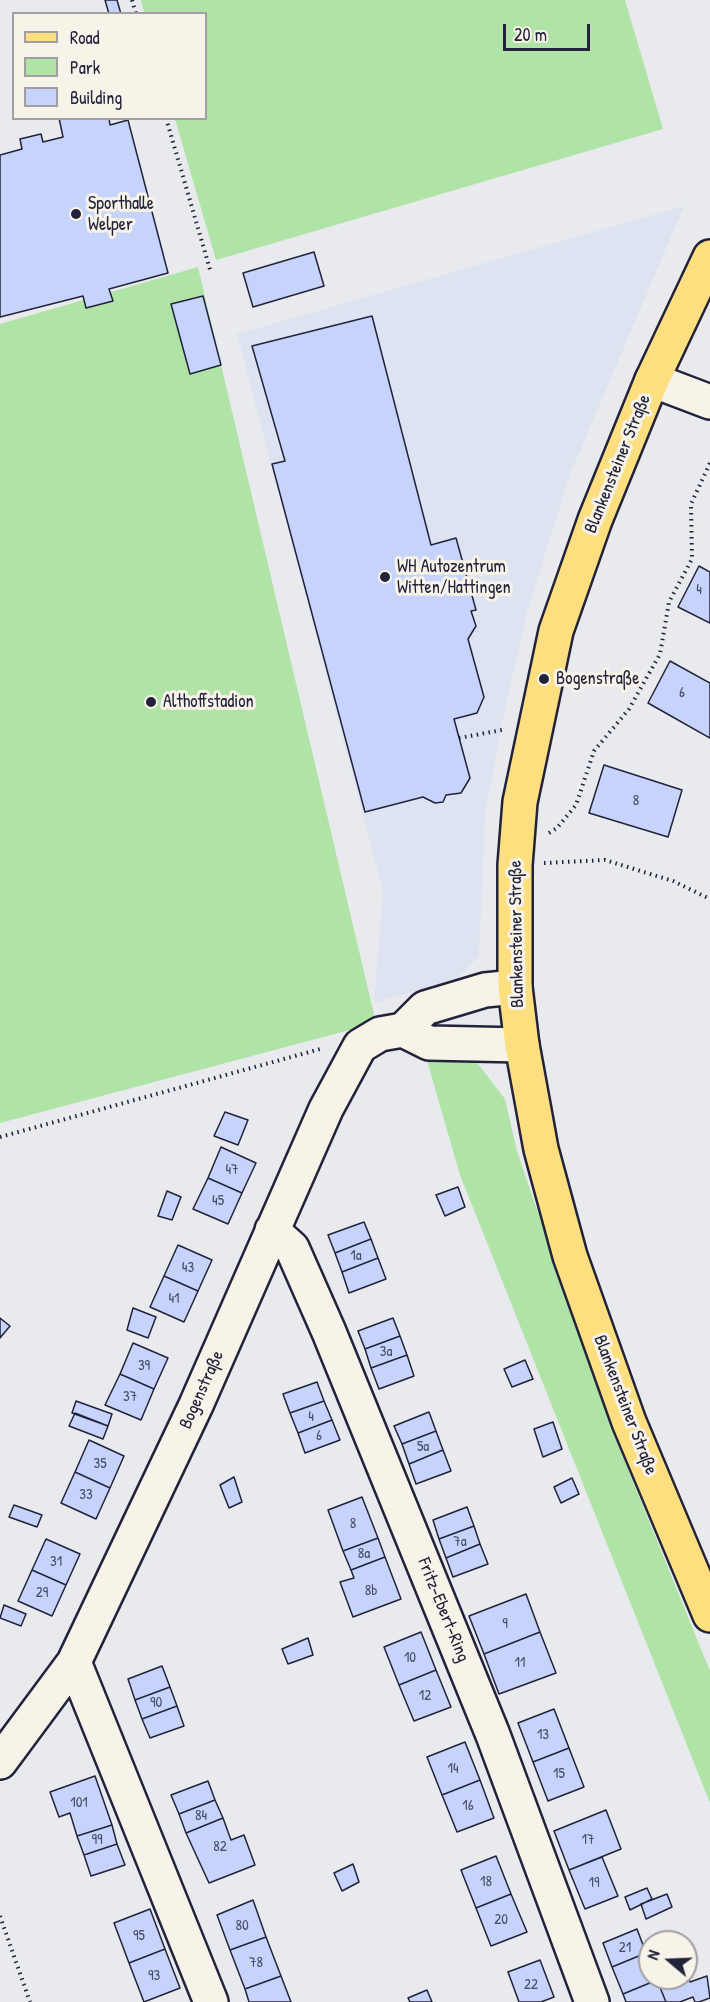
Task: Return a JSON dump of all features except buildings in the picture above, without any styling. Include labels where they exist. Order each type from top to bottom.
[{"type":"main road","name":"Blankensteiner Straße","points":[[710,257],[652,380],[595,520],[556,631],[520,802],[515,859],[515,987],[522,1045],[541,1149],[570,1256],[629,1422],[710,1615]]},
{"type":"street","points":[[652,380],[710,402]]},
{"type":"street","points":[[515,987],[485,990],[425,1008],[403,1030],[429,1043],[522,1045]]},
{"type":"street","name":"Bogenstraße","points":[[0,1762],[74,1662],[196,1405],[326,1109],[360,1046],[380,1034],[403,1030]]},
{"type":"street","name":"Fritz-Ebert-Ring","points":[[272,1230],[292,1248],[329,1332],[493,1735],[592,2002]]},
{"type":"street","points":[[74,1662],[211,2002]]},
{"type":"path","points":[[167,120],[211,273]]},
{"type":"path","points":[[515,859],[557,828],[576,805],[594,752],[629,709],[660,654],[669,602],[692,559],[691,504],[710,463]]},
{"type":"path","points":[[459,738],[502,730]]},
{"type":"path","points":[[515,859],[605,860],[673,881],[710,899]]},
{"type":"path","points":[[0,1137],[326,1048],[354,1057]]},
{"type":"path","points":[[0,1916],[30,2002]]},
{"type":"shaded area","points":[[684,206],[571,472],[528,608],[501,727],[485,816],[479,956],[458,978],[374,1003],[383,892],[237,334]]},
{"type":"green space","points":[[141,0],[625,0],[663,129],[216,260],[175,120],[207,120],[207,12],[144,12]]},
{"type":"green space","name":"Althoffstadion","points":[[198,267],[376,1023],[0,1123],[0,324]]},
{"type":"green space","points":[[426,1057],[475,1060],[505,1099],[517,1151],[612,1430],[710,1671],[710,1803],[460,1175]]},
{"type":"place","name":"Sporthalle Welper","points":[[76,214]]},
{"type":"place","name":"WH Autozentrum Witten/Hattingen","points":[[385,577]]},
{"type":"place","name":"Bogenstraße","points":[[544,679]]},
{"type":"place","name":"Althoffstadion","points":[[151,702]]}]
